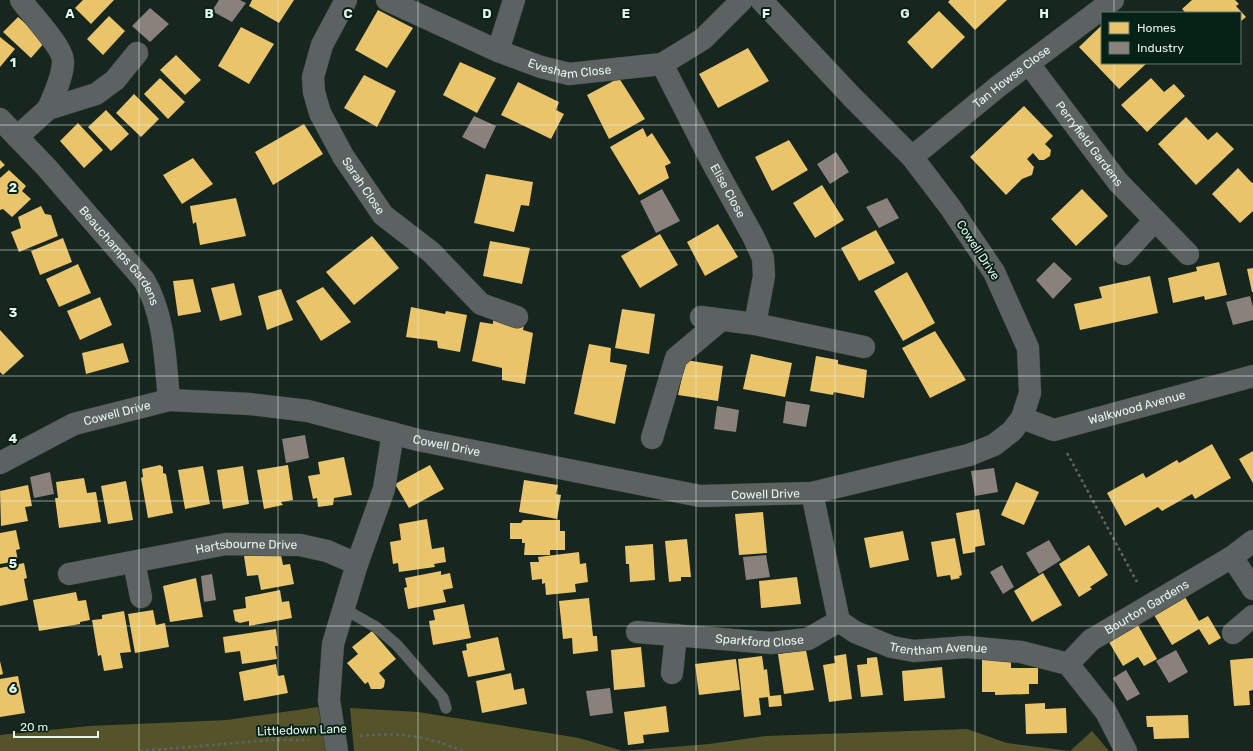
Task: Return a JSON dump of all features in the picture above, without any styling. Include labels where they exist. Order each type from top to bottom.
[{"type":"street","points":[[21,0],[54,42],[63,60],[59,81],[48,109]]},
{"type":"street","name":"Sarah Close","points":[[346,0],[322,45],[313,77],[314,92],[320,113],[340,150],[383,215],[431,252],[481,304],[517,317]]},
{"type":"street","name":"Evesham Close","points":[[387,0],[498,51],[540,67],[569,74],[662,64],[703,38],[742,0]]},
{"type":"street","points":[[498,51],[514,0]]},
{"type":"street","name":"Cowell Drive","points":[[0,463],[74,424],[169,400],[250,404],[308,411],[418,440],[700,496],[812,494],[969,455],[994,445],[1012,431],[1022,418],[1030,393],[1028,348],[994,272],[950,207],[912,156],[852,97],[761,0]]},
{"type":"street","name":"Tan Howse Close","points":[[912,156],[1113,0]]},
{"type":"street","points":[[17,137],[48,109],[96,94],[115,80],[137,53]]},
{"type":"street","name":"Elise Close","points":[[662,64],[712,162],[754,238],[762,258],[764,276],[755,324]]},
{"type":"street","name":"Perryfield Gardens","points":[[1029,64],[1118,182],[1188,254]]},
{"type":"street","name":"Beauchamps Gardens","points":[[0,119],[52,174],[144,280],[151,291],[160,320],[169,400]]},
{"type":"street","points":[[1124,254],[1155,220]]},
{"type":"street","points":[[652,438],[676,358],[711,319],[755,324],[864,347]]},
{"type":"street","name":"Walkwood Avenue","points":[[1054,430],[1253,376]]},
{"type":"street","points":[[1022,418],[1054,430]]},
{"type":"street","points":[[336,745],[329,700],[333,644],[357,564],[384,489],[394,433]]},
{"type":"street","points":[[812,494],[839,621]]},
{"type":"street","name":"Bourton Gardens","points":[[1068,664],[1090,640],[1232,557],[1253,541]]},
{"type":"street","name":"Hartsbourne Drive","points":[[69,574],[226,544],[300,545],[327,551],[357,564]]},
{"type":"street","points":[[1232,557],[1253,589]]},
{"type":"street","points":[[134,562],[141,597]]},
{"type":"street","points":[[1234,633],[1253,616]]},
{"type":"street","name":"Sparkford Close","points":[[637,632],[771,643],[808,639],[839,621]]},
{"type":"street","name":"Trentham Avenue","points":[[839,621],[855,632],[892,647],[914,651],[967,647],[1021,652],[1068,664]]},
{"type":"street","points":[[672,673],[676,635]]},
{"type":"street","points":[[1068,664],[1106,712],[1126,751]]},
{"type":"lane","points":[[344,609],[376,627],[397,645],[443,698],[446,708]]},
{"type":"path","points":[[1054,430],[1150,605]]},
{"type":"path","name":"Littledown Lane","points":[[140,751],[272,740],[336,745],[376,734],[410,736],[435,741],[463,751]]},
{"type":"shaded area","points":[[318,707],[328,751],[0,751],[0,735],[89,726],[227,720]]},
{"type":"shaded area","points":[[350,708],[418,712],[579,738],[623,751],[354,751]]},
{"type":"shaded area","points":[[967,729],[1007,743],[1070,751],[623,751],[709,744],[765,736]]},
{"type":"shaded area","points":[[1092,731],[1109,751],[1070,751]]},
{"type":"building: Homes","points":[[83,0],[114,0],[91,24],[75,8]]},
{"type":"building: Homes","points":[[252,0],[294,0],[279,23],[249,6]]},
{"type":"building: Homes","points":[[950,0],[1007,0],[975,30],[948,2]]},
{"type":"building: Homes","points":[[1192,0],[1235,0],[1239,4],[1236,6],[1246,17],[1241,21],[1241,12],[1185,12],[1182,9]]},
{"type":"building: Homes","points":[[378,10],[413,28],[387,68],[355,50]]},
{"type":"building: Homes","points":[[939,11],[965,37],[932,69],[907,42]]},
{"type":"building: Homes","points":[[109,16],[125,31],[103,55],[87,39]]},
{"type":"building: Homes","points":[[18,17],[46,41],[31,58],[3,32]]},
{"type":"building: Homes","points":[[1101,26],[1101,64],[1146,64],[1119,89],[1079,47]]},
{"type":"building: Homes","points":[[241,27],[274,44],[249,84],[218,66]]},
{"type":"building: Homes","points":[[0,37],[15,49],[0,67]]},
{"type":"building: Homes","points":[[748,48],[769,81],[718,108],[699,74]]},
{"type":"building: Homes","points":[[176,55],[201,80],[185,95],[160,70]]},
{"type":"building: Homes","points":[[460,62],[496,78],[477,113],[443,95]]},
{"type":"building: Homes","points":[[364,75],[396,91],[377,127],[344,108]]},
{"type":"building: Homes","points":[[160,78],[185,102],[168,119],[144,94]]},
{"type":"building: Homes","points":[[619,78],[645,119],[609,139],[587,95]]},
{"type":"building: Homes","points":[[1151,78],[1164,92],[1174,84],[1185,96],[1147,132],[1121,105]]},
{"type":"building: Homes","points":[[518,82],[559,102],[556,110],[564,114],[551,139],[501,115]]},
{"type":"building: Homes","points":[[134,94],[159,119],[141,137],[116,113]]},
{"type":"building: Homes","points":[[1024,106],[1053,136],[1045,144],[1051,150],[1050,156],[1044,160],[1039,160],[1033,153],[1027,159],[1034,167],[1032,175],[1022,179],[1006,195],[970,157]]},
{"type":"building: Homes","points":[[106,110],[129,134],[111,151],[88,127]]},
{"type":"building: Homes","points":[[1186,117],[1208,140],[1217,132],[1234,149],[1196,185],[1158,144]]},
{"type":"building: Homes","points":[[78,123],[103,150],[84,168],[60,141]]},
{"type":"building: Homes","points":[[304,124],[323,154],[273,185],[255,152]]},
{"type":"building: Homes","points":[[643,128],[647,137],[652,133],[671,163],[665,166],[669,178],[639,195],[610,147]]},
{"type":"building: Homes","points":[[789,140],[808,170],[772,191],[755,157]]},
{"type":"building: Homes","points":[[193,158],[213,184],[182,204],[163,175]]},
{"type":"building: Homes","points":[[0,160],[5,165],[0,169]]},
{"type":"building: Homes","points":[[1238,168],[1252,183],[1253,182],[1253,211],[1240,223],[1212,194]]},
{"type":"building: Homes","points":[[9,170],[26,186],[22,191],[31,199],[12,217],[3,209],[0,210],[0,178]]},
{"type":"building: Homes","points":[[486,174],[533,182],[529,206],[521,205],[514,232],[474,223]]},
{"type":"building: Homes","points":[[822,185],[844,220],[815,238],[793,203]]},
{"type":"building: Homes","points":[[1082,189],[1108,216],[1076,246],[1051,219]]},
{"type":"building: Homes","points":[[236,198],[246,236],[200,245],[196,222],[193,224],[190,206]]},
{"type":"building: Homes","points":[[41,206],[45,214],[51,215],[58,236],[19,252],[11,232],[21,228],[18,217]]},
{"type":"building: Homes","points":[[718,224],[738,257],[705,276],[687,242]]},
{"type":"building: Homes","points":[[876,230],[895,263],[859,281],[841,248]]},
{"type":"building: Homes","points":[[660,234],[678,265],[640,288],[621,256]]},
{"type":"building: Homes","points":[[372,236],[399,268],[354,305],[326,272]]},
{"type":"building: Homes","points":[[63,238],[72,262],[40,275],[31,251]]},
{"type":"building: Homes","points":[[490,241],[530,248],[522,284],[483,276]]},
{"type":"building: Homes","points":[[1219,262],[1227,295],[1205,300],[1204,296],[1173,303],[1168,278],[1197,271],[1196,267]]},
{"type":"building: Homes","points":[[78,264],[91,293],[59,307],[46,279]]},
{"type":"building: Homes","points":[[1253,268],[1253,292],[1252,292],[1247,269]]},
{"type":"building: Homes","points":[[907,272],[935,323],[903,341],[874,291]]},
{"type":"building: Homes","points":[[1150,276],[1158,313],[1080,330],[1074,304],[1102,298],[1099,287]]},
{"type":"building: Homes","points":[[193,279],[201,312],[178,316],[173,281]]},
{"type":"building: Homes","points":[[234,283],[242,315],[220,321],[211,288]]},
{"type":"building: Homes","points":[[323,287],[351,322],[321,341],[296,301]]},
{"type":"building: Homes","points":[[281,289],[293,320],[267,330],[258,296]]},
{"type":"building: Homes","points":[[100,297],[112,325],[80,340],[67,311]]},
{"type":"building: Homes","points":[[411,307],[445,314],[446,311],[467,315],[460,352],[438,348],[437,341],[406,337]]},
{"type":"building: Homes","points":[[622,309],[655,314],[649,354],[615,348]]},
{"type":"building: Homes","points":[[493,318],[524,325],[523,330],[533,333],[525,384],[502,380],[502,368],[472,361],[480,322],[493,324]]},
{"type":"building: Homes","points":[[0,330],[24,356],[3,375],[0,372]]},
{"type":"building: Homes","points":[[935,331],[966,380],[930,398],[902,348]]},
{"type":"building: Homes","points":[[123,343],[129,362],[86,374],[82,353]]},
{"type":"building: Homes","points":[[589,344],[611,348],[610,362],[627,365],[615,424],[574,414]]},
{"type":"building: Homes","points":[[751,354],[792,363],[785,397],[743,389]]},
{"type":"building: Homes","points":[[816,356],[838,360],[838,364],[867,370],[864,398],[834,392],[833,395],[810,391]]},
{"type":"building: Homes","points":[[686,360],[723,366],[718,401],[678,395]]},
{"type":"building: Homes","points":[[1212,444],[1231,478],[1195,499],[1192,494],[1162,511],[1158,507],[1125,526],[1107,493],[1143,473],[1146,478],[1177,460],[1179,463]]},
{"type":"building: Homes","points":[[1253,451],[1253,483],[1239,459]]},
{"type":"building: Homes","points":[[344,457],[352,495],[334,498],[333,505],[318,507],[317,498],[313,499],[308,476],[320,474],[318,462]]},
{"type":"building: Homes","points":[[160,465],[163,467],[163,473],[166,474],[173,513],[148,518],[141,478],[143,477],[142,469]]},
{"type":"building: Homes","points":[[288,465],[293,500],[281,502],[283,505],[264,509],[257,470]]},
{"type":"building: Homes","points":[[430,465],[444,489],[409,508],[395,484]]},
{"type":"building: Homes","points":[[203,466],[210,504],[185,509],[178,470]]},
{"type":"building: Homes","points":[[243,466],[249,504],[223,509],[217,470]]},
{"type":"building: Homes","points":[[84,478],[87,493],[96,492],[101,522],[59,528],[55,498],[58,498],[56,482]]},
{"type":"building: Homes","points":[[524,480],[558,485],[556,494],[561,495],[557,519],[519,512]]},
{"type":"building: Homes","points":[[126,481],[133,520],[108,524],[101,486]]},
{"type":"building: Homes","points":[[1016,482],[1039,492],[1024,525],[1001,515]]},
{"type":"building: Homes","points":[[28,485],[32,506],[25,507],[28,521],[1,526],[0,491]]},
{"type":"building: Homes","points":[[979,509],[985,545],[975,547],[975,552],[963,554],[956,513]]},
{"type":"building: Homes","points":[[763,512],[767,553],[739,555],[735,514]]},
{"type":"building: Homes","points":[[427,519],[432,549],[444,547],[446,562],[434,564],[435,567],[399,572],[398,563],[393,564],[390,542],[401,540],[399,524]]},
{"type":"building: Homes","points":[[523,520],[560,520],[560,531],[565,531],[565,550],[550,550],[550,555],[524,555],[525,543],[522,543],[522,539],[510,539],[510,523],[521,523]]},
{"type":"building: Homes","points":[[16,530],[20,549],[16,550],[18,561],[0,564],[0,533]]},
{"type":"building: Homes","points":[[903,531],[909,560],[870,568],[864,538]]},
{"type":"building: Homes","points":[[955,538],[962,575],[959,576],[960,578],[951,580],[950,575],[937,577],[931,542]]},
{"type":"building: Homes","points":[[687,539],[691,577],[681,577],[681,581],[669,582],[665,541]]},
{"type":"building: Homes","points":[[653,544],[655,580],[630,582],[629,564],[626,564],[625,546]]},
{"type":"building: Homes","points":[[1089,545],[1108,575],[1090,587],[1092,589],[1079,597],[1059,564]]},
{"type":"building: Homes","points":[[280,550],[283,565],[290,564],[294,584],[261,590],[258,575],[247,576],[244,556]]},
{"type":"building: Homes","points":[[579,552],[580,564],[586,563],[588,582],[575,584],[576,592],[546,595],[545,583],[542,584],[542,579],[532,580],[530,562],[539,562],[538,557]]},
{"type":"building: Homes","points":[[24,563],[27,578],[24,579],[28,600],[0,606],[0,568]]},
{"type":"building: Homes","points":[[441,571],[441,575],[450,573],[453,588],[443,590],[446,602],[408,609],[404,588],[407,587],[405,578]]},
{"type":"building: Homes","points":[[1043,573],[1062,605],[1032,622],[1014,591]]},
{"type":"building: Homes","points":[[797,577],[801,604],[761,608],[759,581]]},
{"type":"building: Homes","points":[[196,578],[203,617],[170,622],[163,586]]},
{"type":"building: Homes","points":[[280,590],[282,602],[289,601],[292,618],[249,626],[249,621],[240,623],[235,621],[233,610],[246,608],[245,597]]},
{"type":"building: Homes","points":[[76,592],[78,601],[86,600],[90,620],[80,622],[80,624],[39,631],[33,600]]},
{"type":"building: Homes","points":[[1185,597],[1199,621],[1208,616],[1221,638],[1209,645],[1199,629],[1172,645],[1154,615]]},
{"type":"building: Homes","points":[[589,598],[593,636],[597,636],[598,651],[573,654],[572,638],[563,639],[559,601]]},
{"type":"building: Homes","points":[[464,604],[471,638],[433,645],[429,621],[435,620],[433,610]]},
{"type":"building: Homes","points":[[153,610],[156,625],[165,623],[169,647],[135,653],[128,614]]},
{"type":"building: Homes","points":[[124,611],[131,652],[120,653],[123,668],[104,671],[101,655],[98,656],[92,620],[102,619],[102,615]]},
{"type":"building: Homes","points":[[1135,620],[1157,659],[1144,666],[1138,657],[1123,666],[1106,637]]},
{"type":"building: Homes","points":[[276,629],[278,646],[275,646],[277,659],[242,664],[240,651],[225,653],[223,637]]},
{"type":"building: Homes","points":[[372,631],[396,659],[379,673],[385,680],[384,687],[381,689],[371,689],[368,682],[365,684],[347,663],[358,654],[352,647]]},
{"type":"building: Homes","points":[[498,637],[505,670],[468,677],[462,651],[467,650],[466,644]]},
{"type":"building: Homes","points":[[641,647],[645,687],[614,690],[611,650]]},
{"type":"building: Homes","points":[[806,650],[814,690],[784,694],[778,654]]},
{"type":"building: Homes","points":[[846,654],[852,699],[829,702],[823,665],[835,663],[834,656]]},
{"type":"building: Homes","points":[[762,656],[764,670],[767,669],[770,696],[781,695],[782,706],[769,707],[768,697],[759,698],[761,715],[744,717],[738,659]]},
{"type":"building: Homes","points":[[877,657],[883,695],[861,697],[857,665],[867,664],[867,658]]},
{"type":"building: Homes","points":[[1253,658],[1253,690],[1249,691],[1250,705],[1234,706],[1230,660]]},
{"type":"building: Homes","points":[[736,659],[740,690],[699,695],[695,664]]},
{"type":"building: Homes","points":[[982,659],[1011,659],[1011,668],[1038,668],[1038,684],[1029,684],[1029,694],[995,695],[995,692],[982,692]]},
{"type":"building: Homes","points":[[0,661],[3,674],[0,675]]},
{"type":"building: Homes","points":[[276,664],[278,676],[284,675],[288,693],[244,701],[239,672]]},
{"type":"building: Homes","points":[[942,667],[945,698],[904,701],[902,671]]},
{"type":"building: Homes","points":[[511,673],[514,690],[524,688],[527,704],[482,713],[476,681]]},
{"type":"building: Homes","points":[[18,676],[25,713],[0,717],[0,679]]},
{"type":"building: Homes","points":[[1045,703],[1045,709],[1066,708],[1067,733],[1026,734],[1025,704]]},
{"type":"building: Homes","points":[[666,706],[669,732],[643,735],[644,743],[628,745],[624,712]]},
{"type":"building: Homes","points":[[1188,715],[1189,738],[1154,739],[1153,727],[1147,727],[1146,716]]},
{"type":"building: Industry","points":[[219,0],[240,0],[246,3],[232,22],[212,11]]},
{"type":"building: Industry","points":[[150,8],[169,24],[150,42],[132,26]]},
{"type":"building: Industry","points":[[474,116],[496,126],[485,149],[462,137]]},
{"type":"building: Industry","points":[[836,152],[849,172],[830,184],[817,164]]},
{"type":"building: Industry","points":[[662,189],[680,221],[656,233],[640,201]]},
{"type":"building: Industry","points":[[887,198],[899,218],[879,228],[866,207]]},
{"type":"building: Industry","points":[[1054,262],[1072,279],[1053,299],[1036,280]]},
{"type":"building: Industry","points":[[1250,296],[1253,307],[1253,320],[1233,325],[1226,302]]},
{"type":"building: Industry","points":[[786,401],[810,405],[806,427],[783,423]]},
{"type":"building: Industry","points":[[717,406],[739,410],[736,432],[714,429]]},
{"type":"building: Industry","points":[[305,435],[309,458],[286,463],[282,439]]},
{"type":"building: Industry","points":[[994,468],[998,492],[975,496],[971,471]]},
{"type":"building: Industry","points":[[50,472],[54,494],[34,498],[30,477]]},
{"type":"building: Industry","points":[[1049,540],[1061,560],[1039,574],[1026,553]]},
{"type":"building: Industry","points":[[766,555],[770,577],[746,580],[743,557]]},
{"type":"building: Industry","points":[[1002,565],[1014,587],[1003,594],[990,572]]},
{"type":"building: Industry","points":[[212,574],[216,600],[204,602],[201,576]]},
{"type":"building: Industry","points":[[1176,650],[1188,672],[1169,683],[1156,661]]},
{"type":"building: Industry","points":[[1126,670],[1140,694],[1127,701],[1113,678]]},
{"type":"building: Industry","points":[[610,688],[613,713],[590,716],[586,691]]}]
